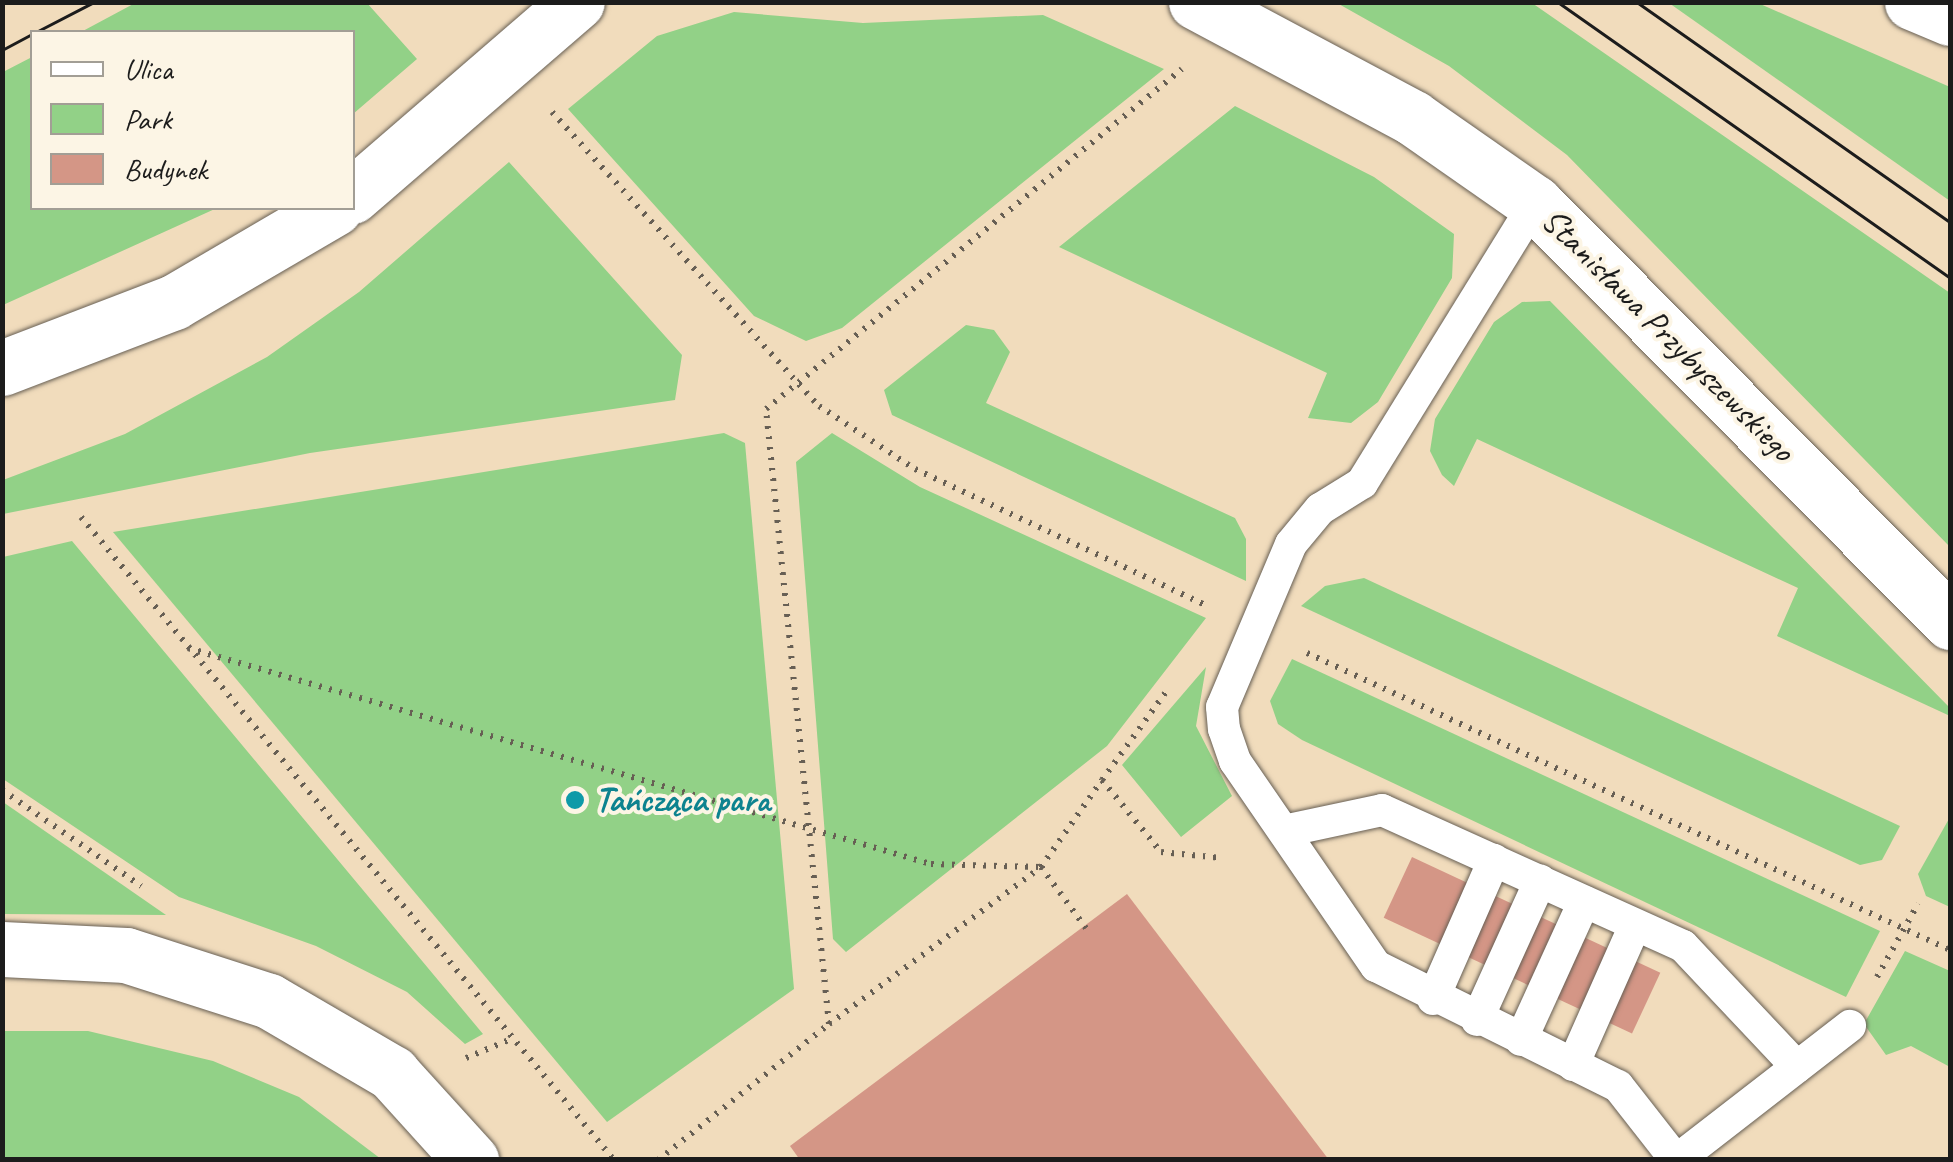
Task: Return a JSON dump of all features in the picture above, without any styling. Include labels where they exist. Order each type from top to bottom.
[{"type":"main road","points":[[355,193],[577,2]]},
{"type":"main road","points":[[1912,2],[1950,18]]},
{"type":"main road","name":"Stanisława Przybyszewskiego","points":[[1213,11],[1412,118],[1536,203],[1950,622]]},
{"type":"main road","points":[[2,368],[174,302],[333,210]]},
{"type":"main road","points":[[2,949],[126,955],[269,1001],[392,1073],[471,1160]]},
{"type":"lane","points":[[1536,203],[1362,483],[1320,509],[1291,544],[1251,628],[1222,706],[1224,729],[1284,831],[1376,966],[1433,999],[1618,1086],[1676,1160],[1850,1026]]},
{"type":"lane","points":[[1284,831],[1382,810],[1540,881],[1699,958],[1797,1066]]},
{"type":"lane","points":[[1433,999],[1494,860]]},
{"type":"lane","points":[[1477,1020],[1540,881]]},
{"type":"lane","points":[[1522,1040],[1584,902]]},
{"type":"lane","points":[[1573,1065],[1634,925]]},
{"type":"path","points":[[829,1024],[804,823],[766,409],[792,383],[1183,68],[1213,11]]},
{"type":"path","points":[[509,64],[792,383],[914,469],[1950,950]]},
{"type":"path","points":[[81,517],[614,1160]]},
{"type":"path","points":[[188,648],[804,823],[931,864],[1041,867]]},
{"type":"path","points":[[658,1160],[829,1024],[1041,867],[1102,780],[1161,852],[1222,858]]},
{"type":"path","points":[[1041,867],[1086,928]]},
{"type":"path","points":[[1850,1026],[1918,904]]},
{"type":"green space","points":[[137,2],[367,3],[417,59],[355,112],[355,30],[85,30]]},
{"type":"green space","points":[[1337,3],[1532,3],[1950,293],[1950,547],[1567,155],[1449,66]]},
{"type":"green space","points":[[1669,3],[1758,3],[1950,87],[1950,201]]},
{"type":"green space","points":[[734,12],[863,23],[1043,15],[1164,69],[842,328],[806,341],[754,316],[568,109],[657,36]]},
{"type":"green space","points":[[30,58],[30,210],[213,210],[3,305],[3,72]]},
{"type":"green space","points":[[1235,106],[1374,177],[1454,234],[1452,278],[1378,402],[1351,423],[1308,418],[1327,373],[1059,247]]},
{"type":"green space","points":[[509,162],[682,355],[675,400],[310,453],[3,514],[3,480],[125,434],[267,357],[359,292]]},
{"type":"green space","points":[[1550,301],[1950,708],[1950,716],[1777,636],[1798,588],[1477,439],[1454,486],[1442,475],[1430,451],[1435,419],[1494,322],[1522,302]]},
{"type":"green space","points":[[966,325],[994,330],[1010,352],[986,403],[1235,518],[1246,539],[1246,581],[892,415],[884,390]]},
{"type":"green space","points":[[724,433],[745,443],[794,989],[607,1122],[113,532]]},
{"type":"green space","points":[[832,433],[920,487],[1206,618],[1107,746],[846,952],[833,939],[796,462]]},
{"type":"green space","points":[[72,541],[483,1034],[465,1044],[407,992],[316,946],[179,897],[3,779],[3,557]]},
{"type":"green space","points":[[1364,578],[1900,826],[1882,860],[1860,865],[1301,606],[1325,586]]},
{"type":"green space","points":[[1292,659],[1880,931],[1846,997],[1302,740],[1278,724],[1270,701]]},
{"type":"green space","points":[[1206,667],[1196,726],[1232,796],[1181,837],[1122,765]]},
{"type":"green space","points":[[3,802],[166,915],[3,914]]},
{"type":"green space","points":[[1950,817],[1950,907],[1926,896],[1918,874]]},
{"type":"green space","points":[[1905,951],[1950,971],[1950,1067],[1911,1046],[1886,1055],[1864,1024]]},
{"type":"green space","points":[[3,1031],[88,1031],[213,1061],[299,1097],[381,1159],[3,1159]]},
{"type":"building","points":[[1412,857],[1660,973],[1632,1034],[1384,918]]},
{"type":"building","points":[[1127,894],[1329,1160],[800,1160],[790,1146]]},
{"type":"tram line","points":[[40,30],[94,2]]},
{"type":"tram line","points":[[1558,2],[1950,277]]},
{"type":"tram line","points":[[1637,2],[1950,222]]},
{"type":"tram line","points":[[2,50],[30,35]]},
{"type":"place","name":"Tańcząca para","points":[[575,800]]}]
